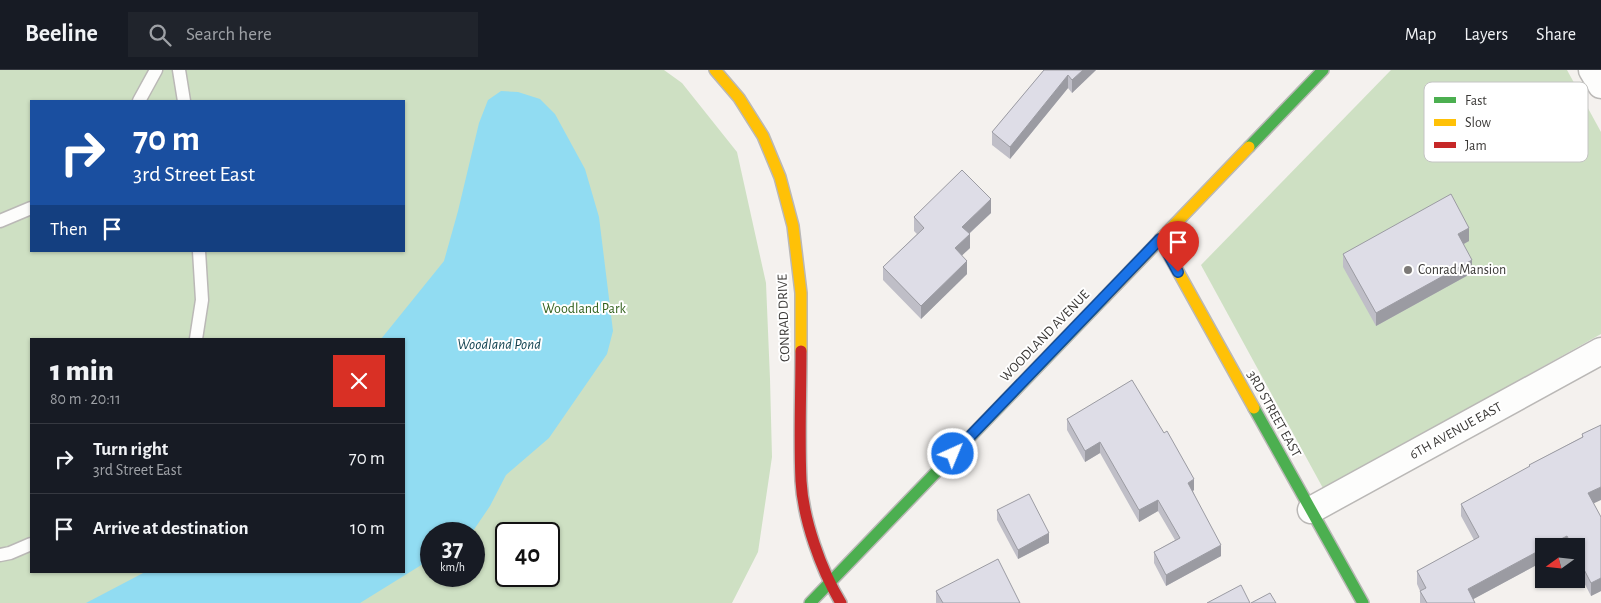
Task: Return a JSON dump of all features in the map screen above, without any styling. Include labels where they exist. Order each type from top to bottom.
[{"type":"street","name":"CONRAD DRIVE","points":[[715,70],[739,98],[763,136],[780,177],[793,226],[801,293],[801,482],[808,523],[829,583],[841,603]]},
{"type":"street","name":"WOODLAND AVENUE","points":[[810,603],[1323,70]]},
{"type":"street","points":[[1592,70],[1601,85]]},
{"type":"street","name":"3RD STREET EAST","points":[[1160,239],[1363,603]]},
{"type":"street","name":"6TH AVENUE EAST","points":[[1311,510],[1601,351]]},
{"type":"lane","points":[[140,100],[156,70]]},
{"type":"lane","points":[[179,70],[184,100]]},
{"type":"lane","points":[[0,221],[30,208]]},
{"type":"lane","points":[[196,338],[202,300],[200,252]]},
{"type":"lane","points":[[0,554],[10,553],[30,544]]},
{"type":"green space","name":"Woodland Park","points":[[0,70],[664,70],[682,83],[737,152],[766,283],[772,457],[758,552],[732,603],[0,603]]},
{"type":"green space","points":[[1391,70],[1567,70],[1574,82],[1424,82],[1424,162],[1588,162],[1588,108],[1601,132],[1601,334],[1324,490],[1201,265]]},
{"type":"water","name":"Woodland Pond","points":[[501,91],[518,92],[540,99],[555,114],[585,169],[599,217],[613,331],[607,354],[549,438],[506,475],[479,522],[420,522],[420,566],[360,603],[86,603],[143,573],[405,573],[405,338],[382,338],[444,261],[479,123],[488,100]]},
{"type":"building","points":[[1044,70],[1083,70],[1072,80],[1068,75],[1010,147],[992,132]]},
{"type":"building","points":[[962,170],[991,199],[962,227],[970,234],[955,248],[967,261],[921,306],[883,267],[924,228],[914,217]]},
{"type":"building","name":"Conrad Mansion","points":[[1451,194],[1469,228],[1458,234],[1472,260],[1376,313],[1343,254]]},
{"type":"building","points":[[1132,380],[1164,433],[1167,431],[1194,479],[1188,483],[1221,545],[1166,575],[1154,552],[1180,538],[1158,500],[1139,510],[1100,442],[1085,451],[1067,419]]},
{"type":"building","points":[[1601,425],[1601,487],[1588,493],[1601,517],[1601,578],[1591,583],[1585,571],[1585,538],[1568,538],[1567,536],[1563,538],[1535,538],[1535,553],[1468,589],[1475,603],[1427,603],[1420,591],[1426,588],[1417,571],[1479,537],[1461,504],[1583,437],[1582,434]]},
{"type":"building","points":[[1029,494],[1049,533],[1018,550],[997,510]]},
{"type":"building","points":[[998,559],[1020,603],[943,603],[936,591]]},
{"type":"building","points":[[1241,585],[1250,603],[1207,603]]},
{"type":"building","points":[[1270,593],[1276,603],[1251,603]]},
{"type":"traffic: fast","points":[[1249,147],[1323,70]]},
{"type":"traffic: fast","points":[[810,603],[1104,298]]},
{"type":"traffic: fast","points":[[1254,408],[1363,603]]},
{"type":"traffic: slow","points":[[715,70],[739,98],[763,136],[780,177],[793,226],[801,293],[801,351]]},
{"type":"traffic: slow","points":[[1104,298],[1249,147]]},
{"type":"traffic: slow","points":[[1160,239],[1254,408]]},
{"type":"traffic: jam","points":[[801,351],[800,449],[802,496],[814,544],[841,603]]},
{"type":"place","name":"Conrad Mansion","points":[[1408,270]]},
{"type":"route","points":[[953,454],[1160,239],[1178,272]]}]
